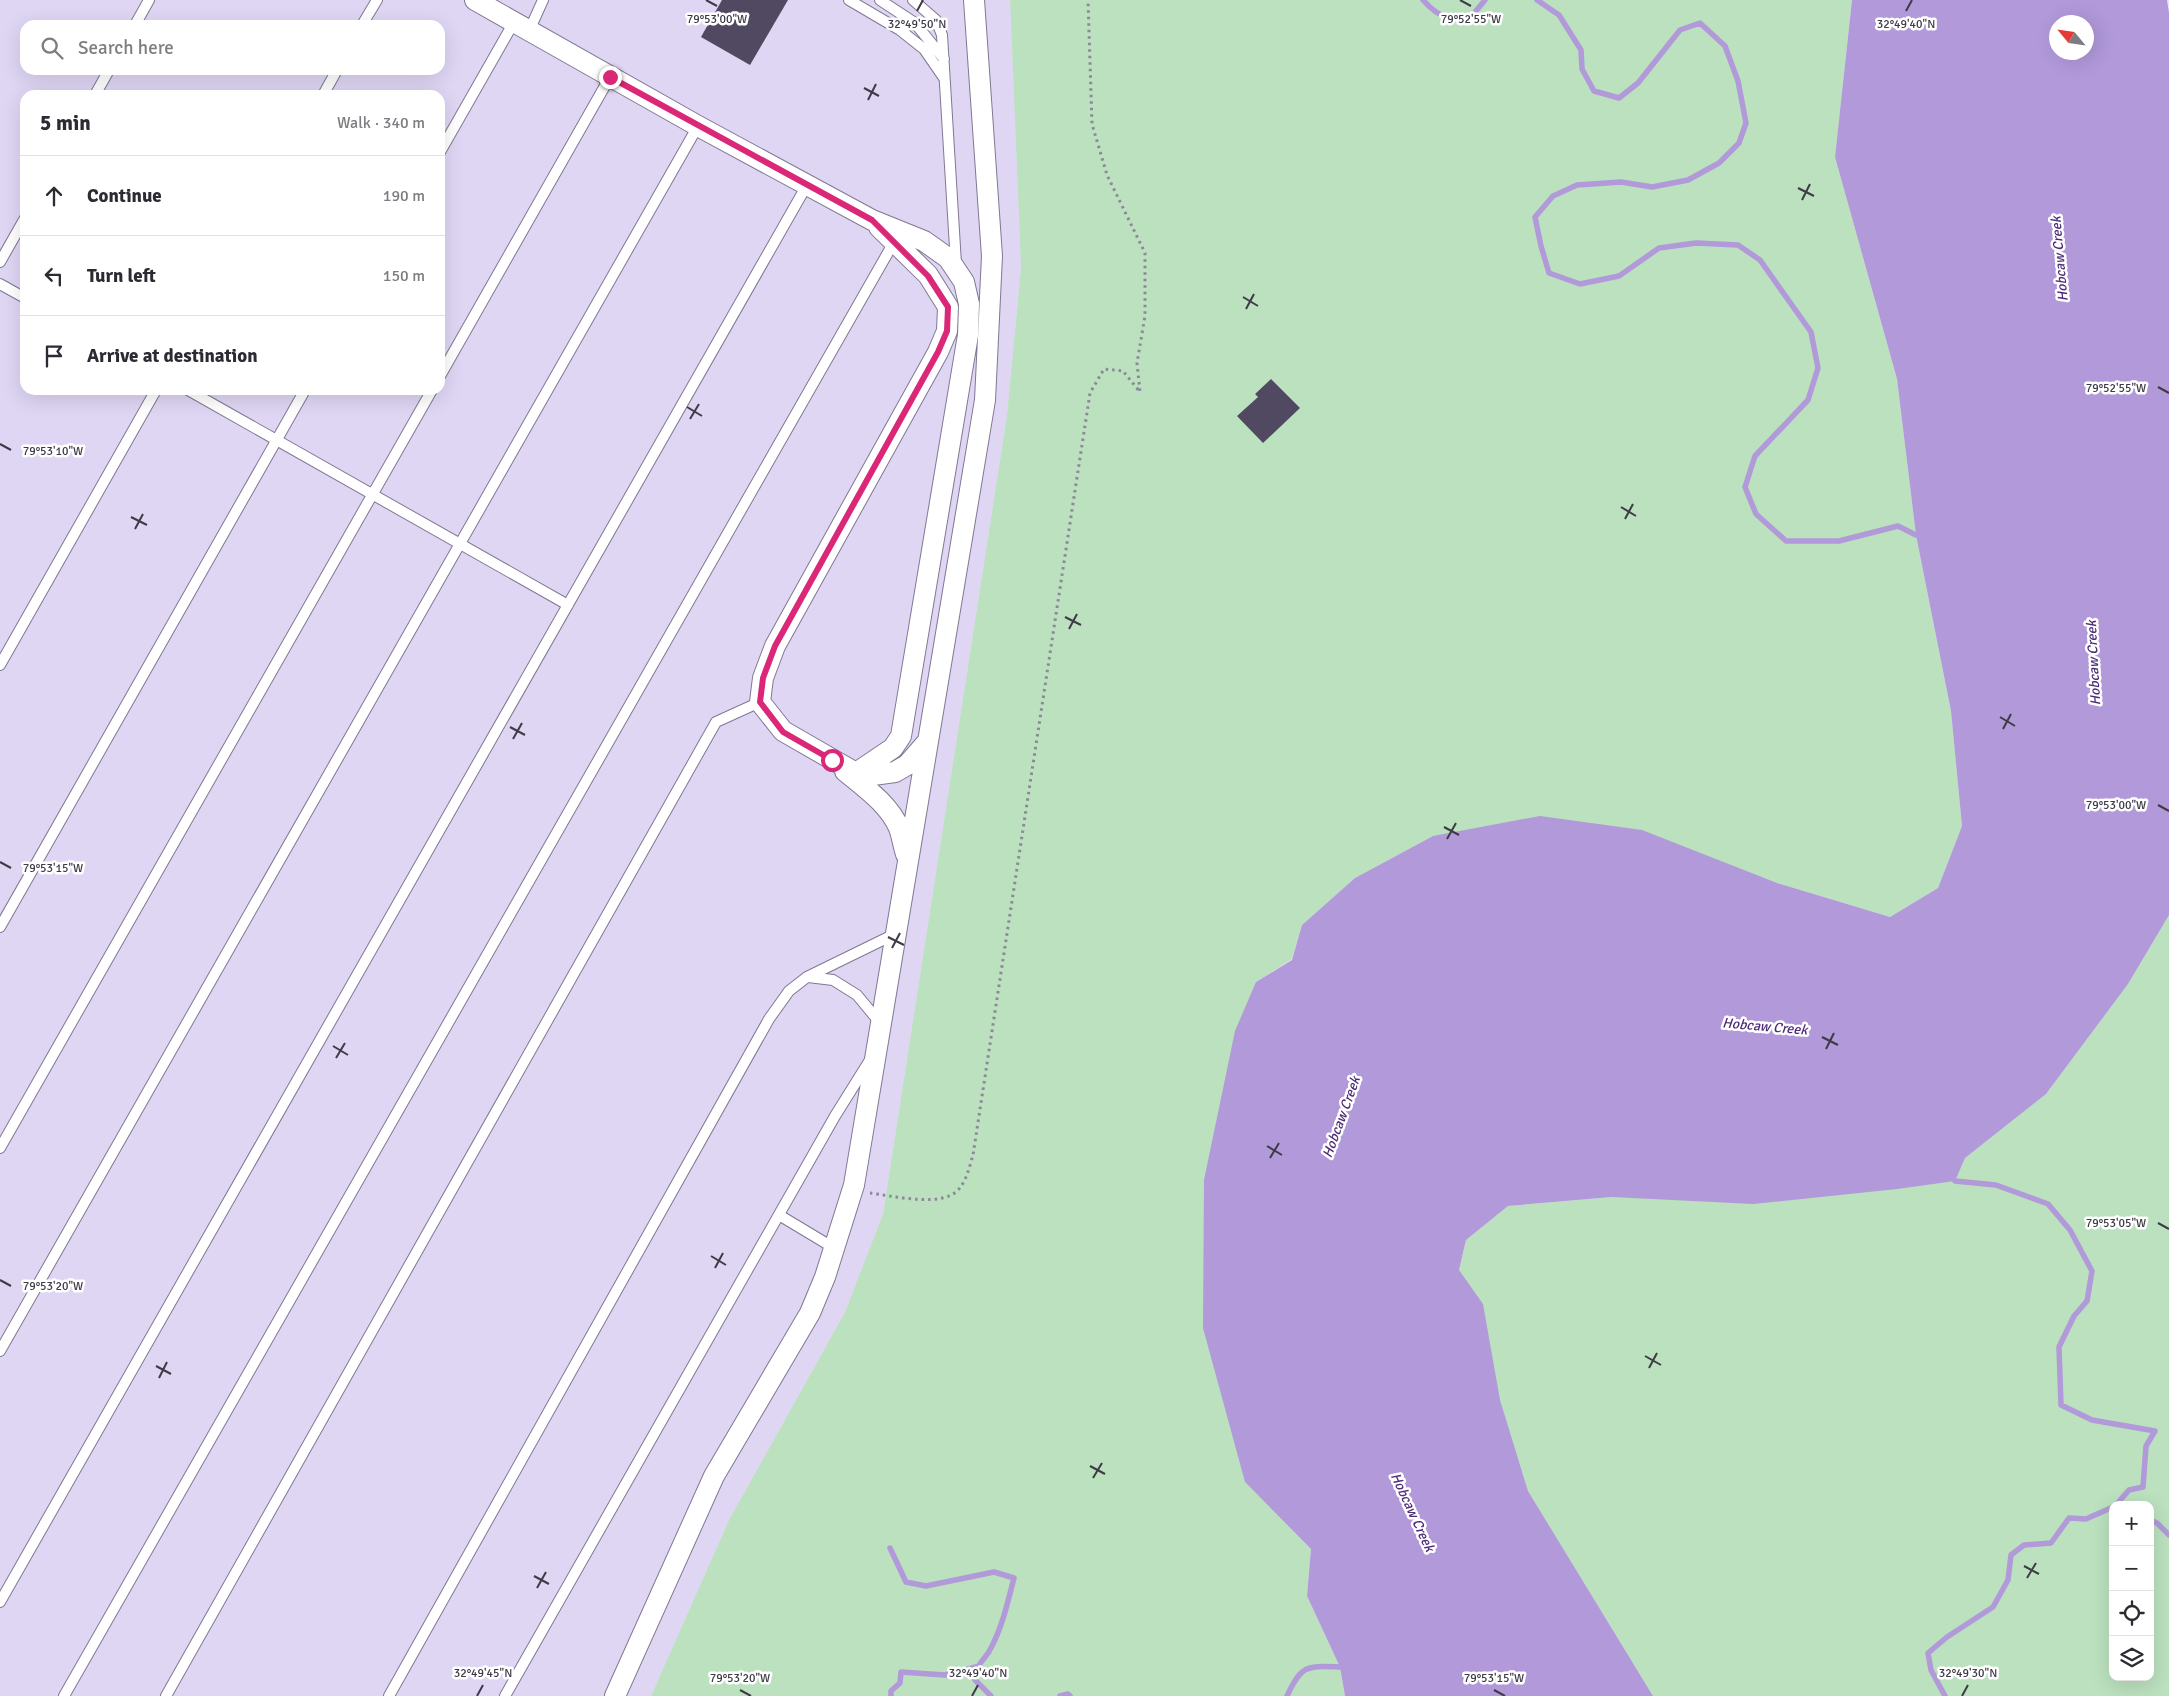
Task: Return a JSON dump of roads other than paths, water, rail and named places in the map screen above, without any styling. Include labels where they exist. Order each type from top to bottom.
[{"type":"street","points":[[474,0],[698,126],[872,220],[924,241],[948,258],[964,282],[969,304],[968,335],[901,736],[894,748],[856,773]]},
{"type":"street","points":[[615,1696],[714,1476],[810,1313],[825,1277],[852,1191],[985,400],[992,256],[974,0]]},
{"type":"street","points":[[872,220],[928,276],[948,307],[947,331],[938,352],[775,646],[763,678],[760,702],[783,732],[856,773],[873,775],[895,772],[907,765],[928,741]]},
{"type":"street","points":[[832,760],[881,803],[894,818],[899,829],[908,863]]},
{"type":"lane","points":[[138,20],[149,0]]},
{"type":"lane","points":[[365,20],[377,0]]},
{"type":"lane","points":[[445,144],[521,27],[543,0]]},
{"type":"lane","points":[[849,0],[900,30],[924,49],[945,79]]},
{"type":"lane","points":[[880,0],[915,23],[944,59]]},
{"type":"lane","points":[[913,0],[936,20],[942,35],[956,270]]},
{"type":"lane","points":[[98,90],[106,75]]},
{"type":"lane","points":[[326,90],[334,75]]},
{"type":"lane","points":[[445,367],[610,77]]},
{"type":"lane","points":[[0,1352],[698,126]]},
{"type":"lane","points":[[0,1602],[807,185]]},
{"type":"lane","points":[[0,262],[20,227]]},
{"type":"lane","points":[[64,1696],[894,242]]},
{"type":"lane","points":[[0,284],[20,295]]},
{"type":"lane","points":[[0,665],[153,395]]},
{"type":"lane","points":[[197,395],[568,605]]},
{"type":"lane","points":[[0,927],[302,395]]},
{"type":"lane","points":[[0,1148],[429,395]]},
{"type":"lane","points":[[166,1696],[716,722],[760,702]]},
{"type":"lane","points":[[389,1696],[769,1019],[789,991],[807,977],[896,933]]},
{"type":"lane","points":[[807,977],[833,980],[843,986],[857,995],[881,1024]]},
{"type":"lane","points":[[506,1696],[779,1215],[877,1048]]},
{"type":"lane","points":[[779,1215],[834,1248]]},
{"type":"water","name":"Hobcaw Creek","points":[[1852,0],[2167,0],[2169,13],[2169,915],[2128,984],[2046,1094],[1965,1158],[1955,1181],[1753,1204],[1612,1197],[1508,1206],[1466,1240],[1459,1270],[1483,1304],[1500,1400],[1528,1491],[1653,1696],[1345,1696],[1340,1667],[1307,1596],[1311,1549],[1245,1482],[1203,1328],[1204,1180],[1235,1031],[1256,982],[1292,960],[1302,925],[1355,878],[1433,836],[1540,816],[1642,830],[1777,883],[1890,917],[1938,888],[1962,826],[1951,711],[1916,535],[1897,379],[1835,157]]},
{"type":"waterway","points":[[1423,0],[1439,14],[1456,18],[1471,17],[1485,0]]},
{"type":"waterway","points":[[1537,0],[1559,15],[1581,50],[1582,69],[1594,91],[1619,98],[1638,83],[1680,30],[1700,23],[1725,46],[1738,81],[1746,123],[1739,143],[1719,163],[1688,180],[1652,187],[1621,182],[1577,185],[1553,196],[1535,217],[1549,273],[1580,284],[1619,276],[1659,248],[1696,243],[1738,245],[1760,260],[1811,332],[1818,368],[1808,400],[1755,456],[1745,487],[1756,514],[1786,541],[1839,541],[1898,526],[1916,535]]},
{"type":"waterway","points":[[1955,1181],[1996,1185],[2048,1204],[2070,1230],[2092,1271],[2087,1301],[2074,1316],[2059,1347],[2061,1405],[2092,1420],[2155,1431],[2146,1446],[2143,1487],[2129,1490],[2119,1501]]},
{"type":"waterway","points":[[1945,1696],[1931,1670],[1928,1653],[1947,1637],[1993,1607],[2008,1580],[2011,1555],[2024,1545],[2051,1543],[2069,1518],[2086,1519],[2109,1509]]},
{"type":"waterway","points":[[2154,1522],[2169,1535]]},
{"type":"waterway","points":[[890,1548],[906,1582],[926,1586],[994,1572],[1014,1578],[999,1629],[976,1673],[975,1680],[991,1696]]},
{"type":"waterway","points":[[891,1696],[891,1691],[900,1683],[901,1672],[945,1675],[976,1667]]},
{"type":"waterway","points":[[1287,1696],[1297,1678],[1307,1669],[1313,1667],[1340,1667]]},
{"type":"waterway","points":[[1060,1696],[1068,1694],[1070,1696]]}]
